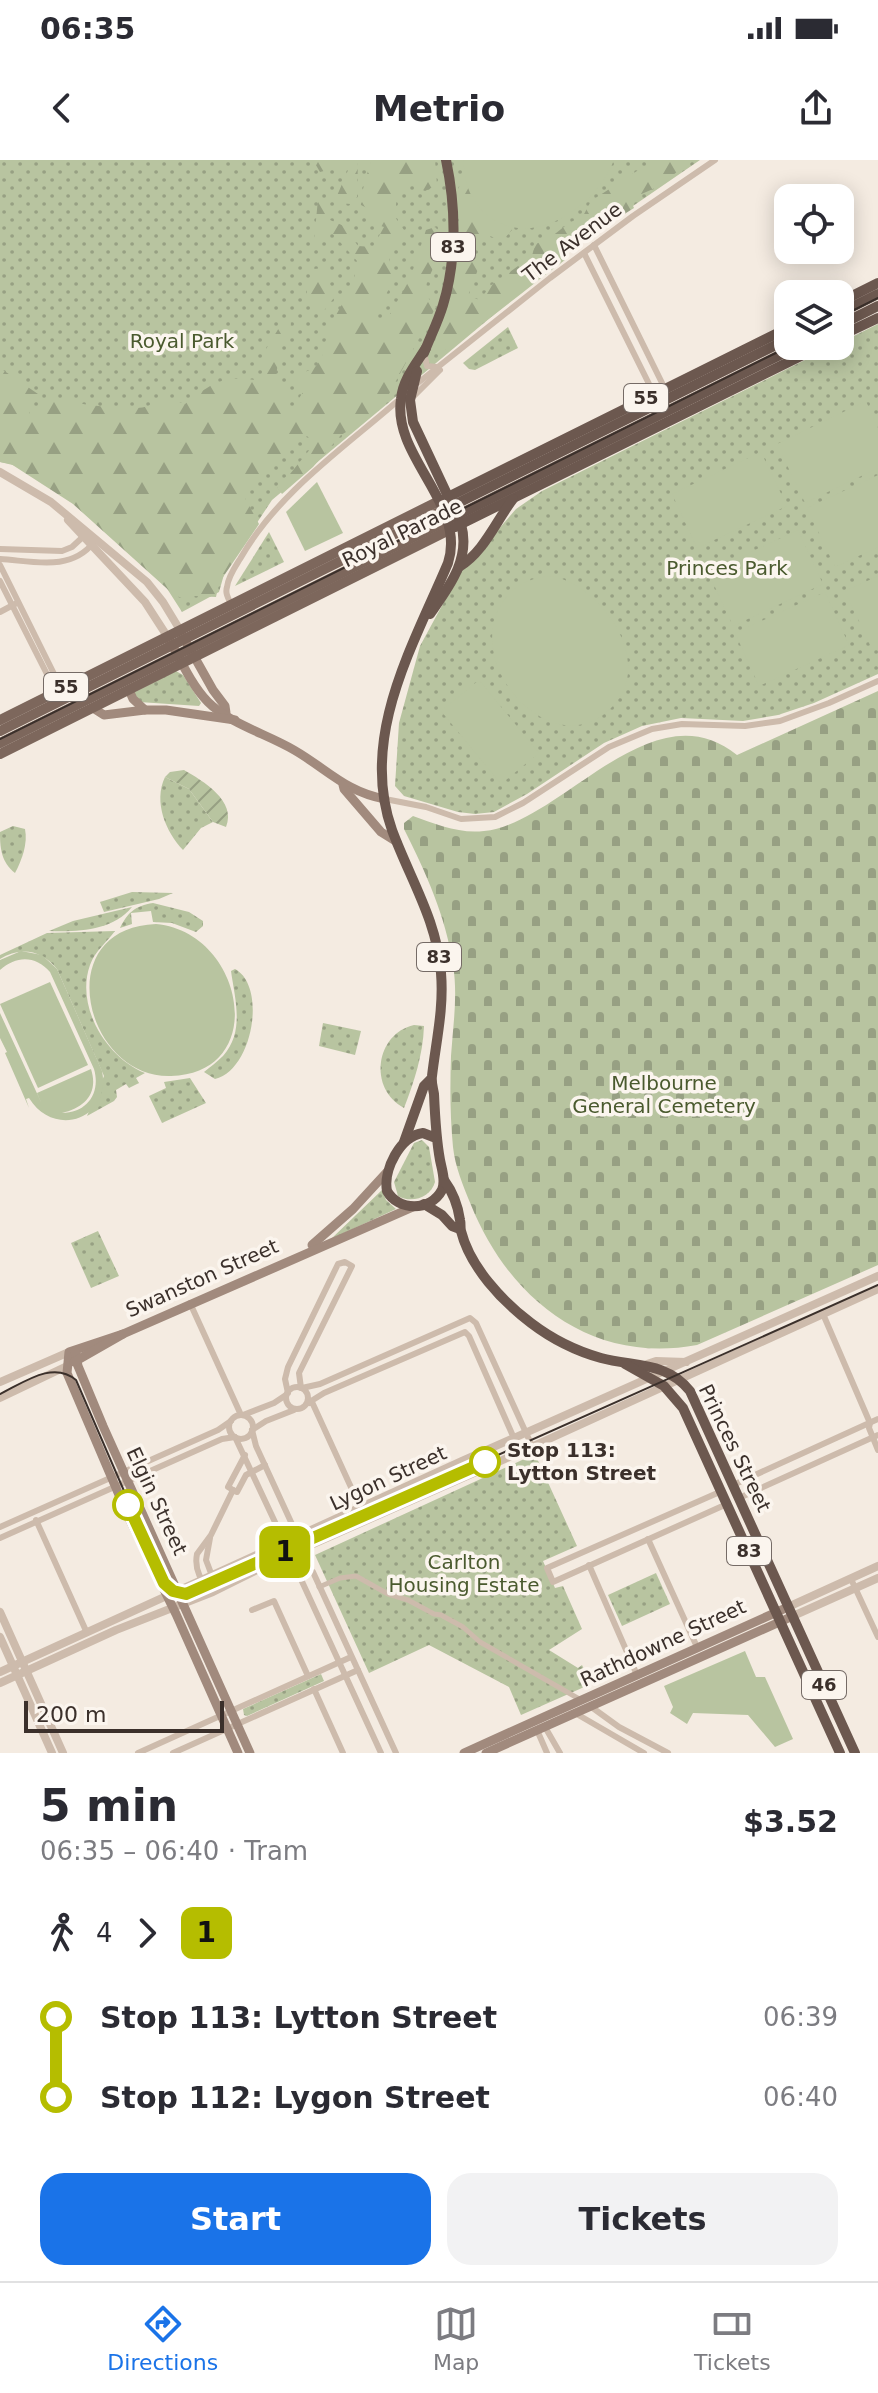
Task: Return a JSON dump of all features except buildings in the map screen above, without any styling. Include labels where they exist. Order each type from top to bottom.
[{"type":"highway","name":"83","points":[[415,637],[459,567],[463,546],[405,401],[443,305],[453,251],[452,206],[446,160]]},
{"type":"highway","points":[[854,295],[878,283]]},
{"type":"highway","points":[[854,306],[878,294]]},
{"type":"highway","points":[[854,318],[878,306]]},
{"type":"highway","points":[[854,329],[878,318]]},
{"type":"highway","name":"83","points":[[425,351],[408,375],[401,415],[407,436],[449,513],[452,540],[449,560],[401,669],[388,714],[383,763],[385,799],[397,842],[425,906],[439,957],[442,1003],[431,1079],[436,1138],[444,1180],[450,1189],[461,1222],[460,1229],[472,1256],[497,1291],[532,1324],[580,1351],[623,1363],[647,1364],[679,1380]]},
{"type":"highway","name":"Royal Parade","points":[[449,513],[531,461],[663,405],[774,351]]},
{"type":"highway","name":"Royal Parade","points":[[449,513],[514,498],[602,449],[663,405],[684,408],[774,352]]},
{"type":"highway","points":[[401,415],[415,426]]},
{"type":"highway","name":"Royal Parade","points":[[449,513],[602,449]]},
{"type":"highway","points":[[459,567],[469,560],[493,530],[514,498]]},
{"type":"highway","name":"83","points":[[431,1079],[424,1086],[404,1143],[387,1172],[386,1185],[391,1197],[400,1204],[418,1205],[442,1215],[452,1226],[460,1229]]},
{"type":"highway","points":[[404,1143],[420,1132],[436,1138]]},
{"type":"highway","points":[[418,1205],[439,1193],[444,1180]]},
{"type":"highway","name":"83","points":[[623,1363],[649,1378]]},
{"type":"highway","name":"Princes Street","points":[[649,1378],[664,1386],[683,1408],[840,1753]]},
{"type":"highway","name":"Princes Street","points":[[679,1380],[697,1403],[855,1753]]},
{"type":"main road","name":"Royal Parade","points":[[0,731],[188,644],[235,614],[370,541],[449,513]]},
{"type":"main road","name":"Royal Parade","points":[[0,720],[63,700],[175,650],[235,614],[449,513]]},
{"type":"main road","name":"Royal Parade","points":[[188,644],[238,636],[449,513]]},
{"type":"main road","points":[[235,614],[238,636]]},
{"type":"main road","points":[[188,644],[225,706],[226,713]]},
{"type":"main road","name":"Royal Parade","points":[[0,743],[93,708],[129,690],[175,650]]},
{"type":"main road","points":[[175,650],[204,697],[218,711],[294,750],[343,785],[361,794],[385,799]]},
{"type":"main road","points":[[129,690],[133,699],[145,710]]},
{"type":"main road","name":"Royal Parade","points":[[0,754],[29,734],[63,700]]},
{"type":"main road","points":[[93,708],[104,715],[145,710],[179,711],[235,720]]},
{"type":"main road","points":[[343,785],[381,832],[397,842]]},
{"type":"main road","name":"Swanston Street","points":[[296,1256],[325,1235],[387,1172]]},
{"type":"main road","name":"Swanston Street","points":[[67,1366],[73,1354],[418,1205]]},
{"type":"main road","name":"Elgin Street","points":[[73,1354],[178,1591],[178,1606]]},
{"type":"main road","name":"Elgin Street","points":[[67,1366],[67,1375],[167,1595],[178,1606],[250,1753]]},
{"type":"main road","name":"Rathdowne Street","points":[[486,1753],[580,1705],[791,1611]]},
{"type":"main road","name":"Rathdowne Street","points":[[639,1679],[697,1647],[779,1616]]},
{"type":"main road","name":"Elgin Street","points":[[199,1652],[221,1716],[238,1753]]},
{"type":"main road","name":"Rathdowne Street","points":[[469,1752],[540,1726]]},
{"type":"street","name":"The Avenue","points":[[411,389],[594,245],[715,160]]},
{"type":"street","points":[[594,245],[657,372],[663,405]]},
{"type":"street","points":[[584,253],[646,378],[663,405]]},
{"type":"street","points":[[593,270],[604,265]]},
{"type":"street","points":[[425,351],[427,366],[439,367]]},
{"type":"street","name":"The Avenue","points":[[235,614],[226,592],[230,578],[267,519],[296,487],[379,417],[416,393],[454,356]]},
{"type":"street","points":[[646,378],[657,372]]},
{"type":"street","points":[[379,417],[395,412],[401,415]]},
{"type":"street","points":[[0,472],[54,505],[94,542],[150,584],[188,644]]},
{"type":"street","points":[[0,549],[57,552],[72,547],[85,534]]},
{"type":"street","points":[[15,604],[0,562],[57,562],[78,557],[94,542]]},
{"type":"street","points":[[94,542],[145,602],[175,650]]},
{"type":"street","points":[[57,552],[57,562]]},
{"type":"street","points":[[0,581],[15,604],[63,700]]},
{"type":"street","points":[[0,612],[15,604]]},
{"type":"street","points":[[385,799],[430,808],[461,819],[495,817],[523,803],[609,747],[652,729],[682,724],[745,726],[780,721],[878,681]]},
{"type":"street","points":[[297,1410],[288,1404],[285,1385],[287,1369],[338,1264],[345,1262],[352,1266],[299,1373],[298,1381],[308,1394],[307,1404]]},
{"type":"street","name":"Lygon Street","points":[[89,1638],[167,1595],[878,1276]]},
{"type":"street","name":"Lygon Street","points":[[0,1683],[20,1669],[60,1651],[215,1590],[878,1289]]},
{"type":"street","points":[[321,1298],[333,1304]]},
{"type":"street","points":[[190,1303],[242,1415],[251,1421],[265,1465],[303,1548]]},
{"type":"street","points":[[818,1303],[870,1423],[874,1425],[878,1450]]},
{"type":"street","points":[[0,1538],[242,1415],[276,1403],[293,1388],[318,1384],[466,1318],[476,1323],[532,1446]]},
{"type":"street","points":[[125,1476],[224,1438],[246,1437],[252,1430],[284,1413],[297,1410],[323,1393],[465,1332],[520,1452]]},
{"type":"street","points":[[405,1345],[409,1355]]},
{"type":"street","name":"Swanston Street","points":[[0,1382],[51,1358],[73,1354]]},
{"type":"street","points":[[480,1360],[490,1356]]},
{"type":"street","points":[[647,1364],[656,1361],[686,1363]]},
{"type":"street","name":"Swanston Street","points":[[0,1398],[67,1366]]},
{"type":"street","points":[[353,1368],[358,1378]]},
{"type":"street","points":[[496,1395],[507,1391]]},
{"type":"street","points":[[307,1404],[312,1402],[366,1520]]},
{"type":"street","points":[[504,1414],[515,1409]]},
{"type":"street","points":[[733,1485],[878,1419]]},
{"type":"street","points":[[231,1421],[230,1430],[253,1471],[290,1554]]},
{"type":"street","points":[[739,1498],[876,1435]]},
{"type":"street","points":[[245,1455],[228,1487],[237,1492],[244,1477],[265,1465]]},
{"type":"street","points":[[0,1527],[114,1482]]},
{"type":"street","points":[[215,1590],[202,1580],[196,1556],[211,1535],[233,1490]]},
{"type":"street","points":[[722,1491],[547,1568],[553,1582],[728,1503]]},
{"type":"street","points":[[33,1513],[89,1638]]},
{"type":"street","points":[[211,1535],[206,1558],[215,1590]]},
{"type":"street","points":[[648,1539],[697,1647]]},
{"type":"street","points":[[589,1565],[639,1679]]},
{"type":"street","name":"Rathdowne Street","points":[[791,1611],[878,1566]]},
{"type":"street","points":[[381,1753],[299,1575],[300,1570],[310,1568],[396,1753]]},
{"type":"street","points":[[319,1587],[340,1578],[356,1576],[388,1594],[441,1615],[580,1705],[658,1751],[668,1753]]},
{"type":"street","name":"Rathdowne Street","points":[[791,1611],[878,1578]]},
{"type":"street","points":[[851,1579],[878,1637]]},
{"type":"street","points":[[252,1610],[274,1601],[308,1676]]},
{"type":"street","points":[[0,1612],[16,1646],[20,1669]]},
{"type":"street","points":[[0,1637],[20,1669],[52,1753]]},
{"type":"street","points":[[6,1650],[16,1646]]},
{"type":"street","points":[[138,1753],[351,1657]]},
{"type":"street","name":"Lygon Street","points":[[0,1672],[20,1669]]},
{"type":"street","points":[[324,1669],[330,1682]]},
{"type":"street","points":[[173,1753],[358,1670]]},
{"type":"street","points":[[314,1689],[343,1753]]},
{"type":"street","points":[[580,1705],[603,1730],[644,1753]]},
{"type":"street","points":[[37,1708],[63,1753]]},
{"type":"street","points":[[603,1730],[609,1720]]},
{"type":"street","points":[[540,1726],[555,1741],[560,1753]]},
{"type":"street","points":[[540,1726],[546,1749],[555,1741]]},
{"type":"green space","name":"Royal Park","points":[[0,160],[700,160],[582,241],[272,500],[225,571],[219,592],[182,612],[166,587],[38,471],[0,462]]},
{"type":"green space","points":[[313,160],[358,160],[357,197],[351,204],[337,203],[336,198],[349,168],[347,165],[320,172]]},
{"type":"green space","points":[[371,160],[435,160],[437,185],[425,191],[402,184],[397,193],[395,217],[406,233],[389,257],[393,281],[377,312],[377,327],[382,328],[410,279],[426,230],[435,227],[438,230],[438,255],[426,289],[436,307],[389,394],[358,425],[341,435],[313,467],[282,494],[277,487],[279,482],[290,474],[311,448],[307,436],[280,455],[256,480],[245,498],[259,524],[219,583],[216,597],[195,596],[187,600],[174,595],[73,504],[11,464],[0,462],[0,368],[38,394],[28,416],[31,419],[40,415],[48,399],[127,408],[144,407],[162,400],[185,404],[221,381],[264,381],[267,373],[263,354],[285,318],[291,324],[280,352],[275,381],[286,391],[288,405],[292,409],[305,389],[298,383],[298,374],[313,369],[321,358],[328,331],[356,271],[357,261],[328,230],[319,241],[314,241],[318,199],[321,196],[330,220],[344,226],[358,246],[373,247],[384,227],[372,223],[369,209],[361,205],[360,200]]},
{"type":"green space","points":[[464,160],[614,160],[605,178],[575,210],[556,221],[536,227],[516,228],[497,221],[479,207],[467,185]]},
{"type":"green space","points":[[656,160],[694,160],[653,189],[630,199],[634,208],[618,218],[602,222],[568,246],[565,260],[439,354],[434,344],[455,268],[460,185],[472,184],[486,213],[512,230],[502,241],[483,233],[473,249],[473,256],[480,264],[468,296],[480,300],[490,286],[532,256],[535,244],[582,218],[591,201],[640,169],[653,167]]},
{"type":"green space","points":[[313,269],[332,271],[329,283],[337,294],[323,312],[307,303],[307,285]]},
{"type":"green space","name":"Princes Park","points":[[878,324],[878,674],[814,703],[778,715],[743,721],[681,718],[642,726],[604,743],[494,812],[458,812],[404,796],[395,786],[399,723],[420,646],[463,567],[516,509],[542,491],[805,360],[854,360],[854,336]]},
{"type":"green space","points":[[508,327],[518,348],[475,370],[463,363]]},
{"type":"green space","points":[[866,401],[878,428],[878,468],[805,503],[777,444]]},
{"type":"green space","points":[[761,452],[787,506],[697,548],[672,494]]},
{"type":"green space","points":[[878,475],[878,547],[835,567],[807,508]]},
{"type":"green space","points":[[317,482],[343,533],[305,551],[286,512]]},
{"type":"green space","points":[[798,530],[823,584],[733,626],[708,572]]},
{"type":"green space","points":[[269,532],[284,562],[235,586]]},
{"type":"green space","points":[[552,576],[571,583],[605,610],[618,629],[626,649],[628,670],[624,690],[611,708],[587,723],[562,725],[537,715],[516,697],[501,674],[493,647],[494,620],[508,595],[528,581]]},
{"type":"green space","points":[[878,576],[878,641],[870,645],[845,591]]},
{"type":"green space","points":[[825,592],[849,645],[759,686],[735,633]]},
{"type":"green space","points":[[176,671],[183,675],[201,703],[199,706],[139,702],[131,694]]},
{"type":"green space","points":[[479,680],[539,753],[501,784],[441,711]]},
{"type":"green space","name":"Melbourne General Cemetery","points":[[878,691],[878,1265],[697,1345],[658,1349],[622,1345],[589,1334],[558,1318],[531,1296],[507,1269],[487,1239],[462,1183],[454,1154],[451,1112],[455,999],[453,965],[440,912],[404,823],[413,816],[457,830],[475,832],[514,823],[640,747],[673,737],[705,738],[737,755]]},
{"type":"green space","points":[[184,770],[209,786],[223,800],[228,818],[226,827],[213,822],[189,789],[165,777],[170,772]]},
{"type":"green space","points":[[165,777],[189,789],[213,822],[201,828],[183,850],[171,835],[163,816],[160,796]]},
{"type":"green space","points":[[13,826],[25,829],[26,834],[24,851],[15,873],[4,859],[0,838],[0,832]]},
{"type":"green space","points":[[132,892],[173,893],[104,912],[100,902]]},
{"type":"green space","points":[[153,903],[189,912],[203,921],[203,926],[196,932],[172,923],[153,922],[151,911],[131,913]]},
{"type":"green space","points":[[132,907],[105,925],[83,930],[49,931],[73,921]]},
{"type":"green space","points":[[131,913],[132,924],[120,928],[126,918]]},
{"type":"green space","points":[[156,924],[186,933],[210,951],[226,975],[234,1002],[233,1029],[223,1052],[203,1069],[171,1076],[141,1070],[117,1054],[100,1030],[91,1003],[91,975],[101,950],[122,932]]},
{"type":"green space","points":[[115,931],[90,965],[86,981],[87,997],[91,1014],[107,1043],[118,1056],[145,1073],[136,1078],[139,1083],[129,1088],[126,1084],[116,1090],[114,1101],[87,1116],[104,1076],[57,969],[45,958],[30,952],[15,952],[0,959],[0,955],[47,933]]},
{"type":"green space","points":[[21,951],[42,955],[57,969],[102,1071],[103,1088],[98,1101],[79,1118],[52,1118],[40,1111],[29,1098],[26,1099],[29,1108],[5,1053],[0,1038],[0,1013],[41,1102],[37,1093],[91,1069],[93,1086],[88,1098],[77,1108],[62,1113],[79,1110],[94,1093],[94,1069],[50,972],[39,963],[26,959],[0,970],[0,960]]},
{"type":"green space","points":[[235,969],[245,978],[251,992],[251,1027],[239,1060],[228,1072],[215,1079],[204,1072],[223,1056],[234,1036],[237,1015],[231,971]]},
{"type":"green space","points":[[50,982],[88,1065],[38,1088],[0,1004]]},
{"type":"green space","points":[[323,1023],[361,1031],[355,1055],[319,1046]]},
{"type":"green space","points":[[414,1025],[424,1026],[423,1037],[404,1108],[392,1099],[385,1088],[381,1063],[391,1039],[401,1030]]},
{"type":"green space","points":[[190,1078],[206,1103],[162,1123],[149,1096],[166,1088],[164,1082]]},
{"type":"green space","points":[[422,1140],[429,1147],[435,1182],[425,1195],[415,1199],[403,1198],[398,1196],[394,1182],[414,1143]]},
{"type":"green space","points":[[382,1190],[386,1200],[396,1209],[331,1239]]},
{"type":"green space","points":[[98,1231],[119,1276],[91,1288],[71,1243]]},
{"type":"green space","name":"Carlton Housing Estate","points":[[535,1454],[577,1546],[543,1561],[555,1588],[563,1586],[582,1629],[549,1650],[578,1668],[582,1665],[591,1684],[521,1715],[509,1687],[429,1645],[369,1673],[315,1555]]},
{"type":"green space","points":[[656,1573],[670,1604],[622,1626],[608,1595]]},
{"type":"green space","points":[[745,1651],[756,1677],[765,1677],[793,1739],[775,1747],[748,1715],[693,1713],[687,1724],[670,1713],[673,1707],[664,1686]]},
{"type":"green space","points":[[321,1674],[324,1681],[244,1715],[243,1709]]},
{"type":"tram line","points":[[854,310],[878,298]]},
{"type":"tram line","points":[[0,739],[774,354]]},
{"type":"tram line","points":[[0,1394],[28,1379],[48,1373],[67,1374],[76,1380],[163,1581],[173,1591],[187,1594],[878,1285]]},
{"type":"tram line","name":"1","points":[[128,1505],[164,1583],[179,1594],[186,1594],[485,1462]]},
{"type":"place","name":"Stop 113: Lytton Street","points":[[485,1462]]}]
